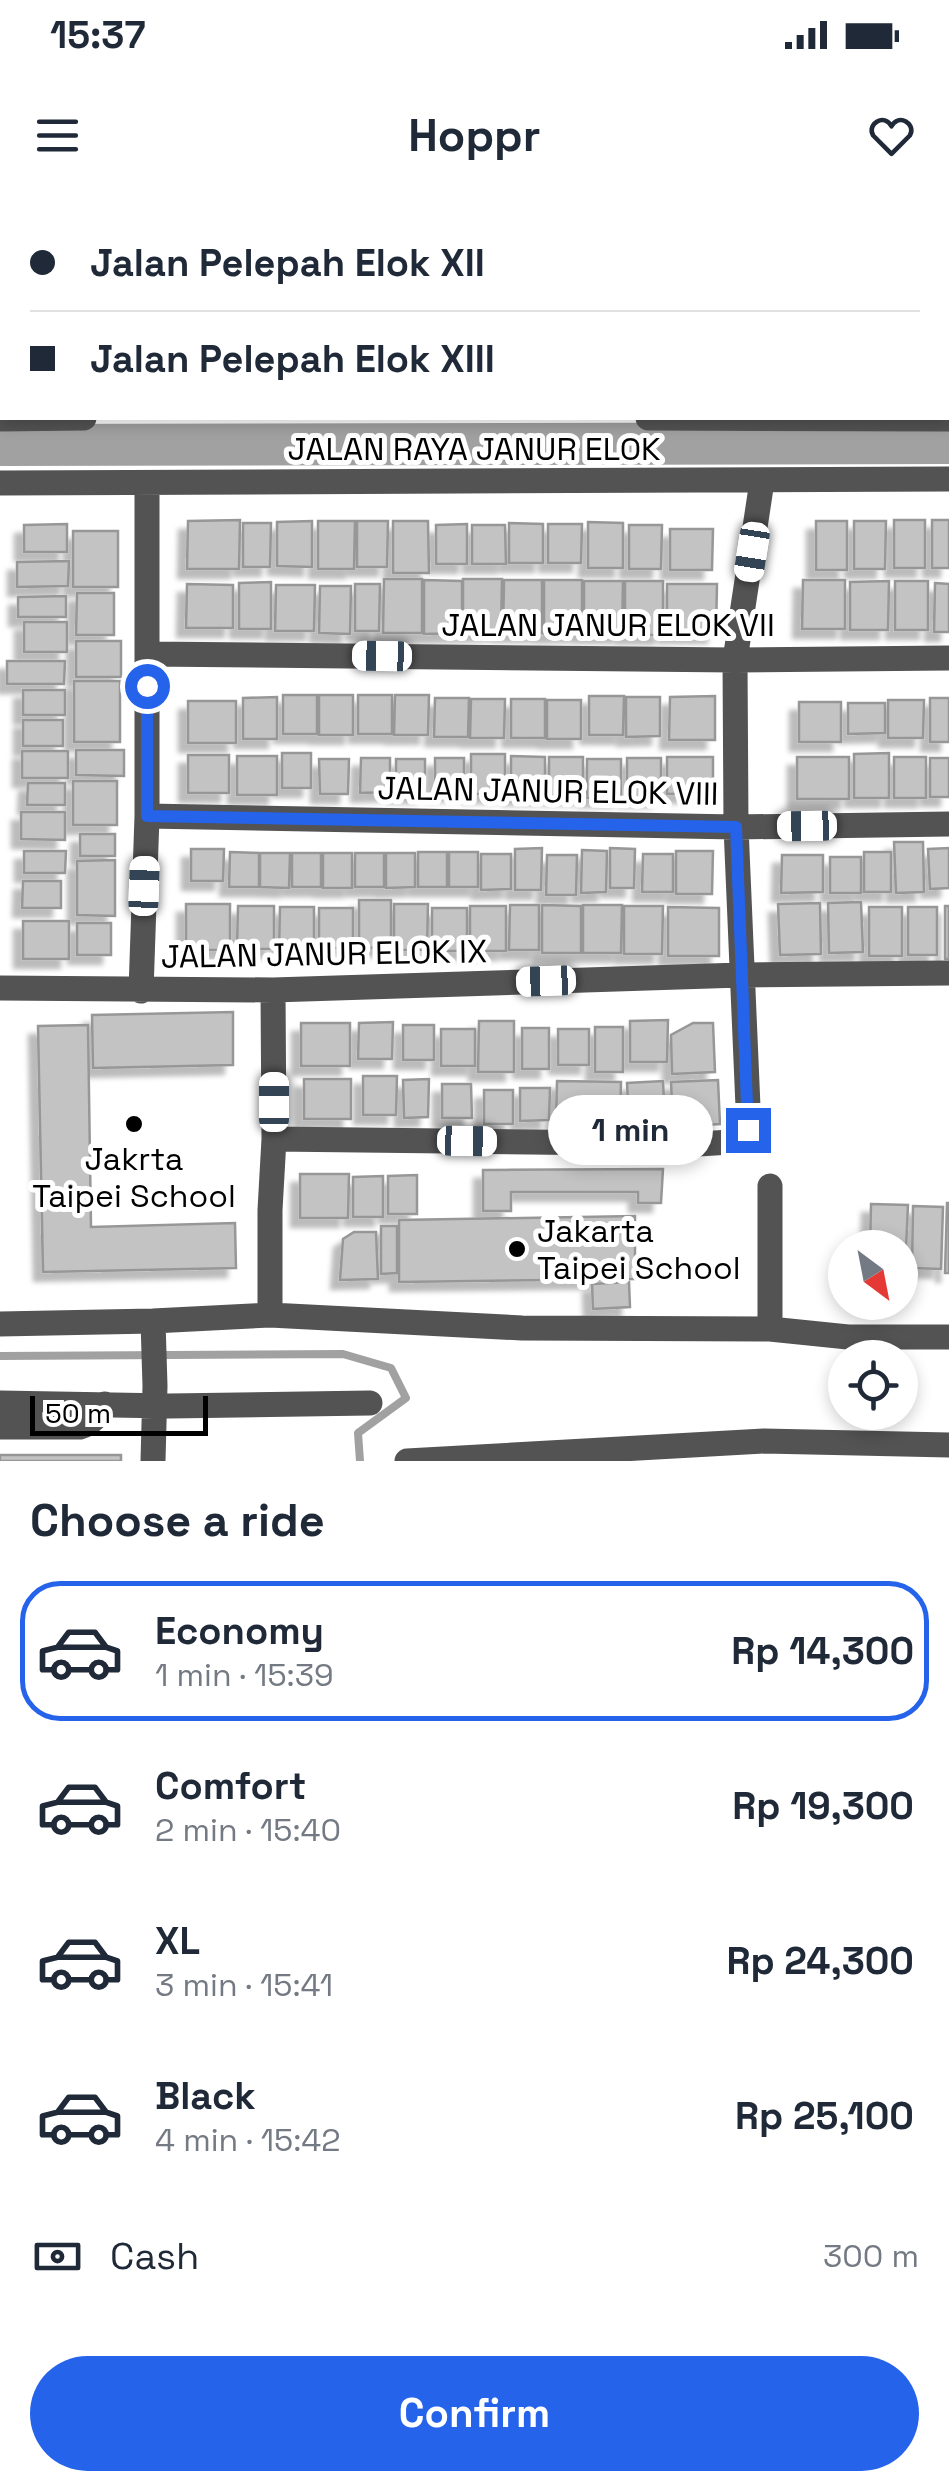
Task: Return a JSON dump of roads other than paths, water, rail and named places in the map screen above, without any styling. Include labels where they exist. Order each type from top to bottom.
[{"type":"street","name":"JALAN RAYA JANUR ELOK","points":[[0,484],[949,478]]},
{"type":"street","points":[[274,1139],[698,1144],[731,1142],[748,1130],[736,827],[736,660],[762,480]]},
{"type":"street","points":[[141,990],[147,816],[148,483]]},
{"type":"street","name":"JALAN JANUR ELOK VII","points":[[146,654],[736,660],[949,658]]},
{"type":"street","name":"JALAN JANUR ELOK VIII","points":[[147,816],[736,827],[949,824]]},
{"type":"street","name":"JALAN JANUR ELOK IX","points":[[0,988],[273,990],[741,975],[949,974]]},
{"type":"street","points":[[270,1315],[273,990]]},
{"type":"street","points":[[770,1186],[770,1329]]},
{"type":"street","points":[[0,1324],[154,1330],[270,1315],[522,1328],[770,1329],[848,1336],[949,1336]]},
{"type":"street","points":[[153,1461],[154,1330]]},
{"type":"street","points":[[0,1403],[105,1404],[154,1396],[370,1403]]},
{"type":"street","points":[[0,1427],[90,1424],[105,1404]]},
{"type":"street","points":[[407,1461],[949,1445]]},
{"type":"waterway","points":[[0,445],[949,443]]},
{"type":"waterway","points":[[0,1356],[343,1354],[391,1368],[406,1398],[358,1433],[360,1461]]},
{"type":"place","name":"Jakrta Taipei School","points":[[134,1124]]},
{"type":"place","name":"Jakarta Taipei School","points":[[517,1249]]}]
